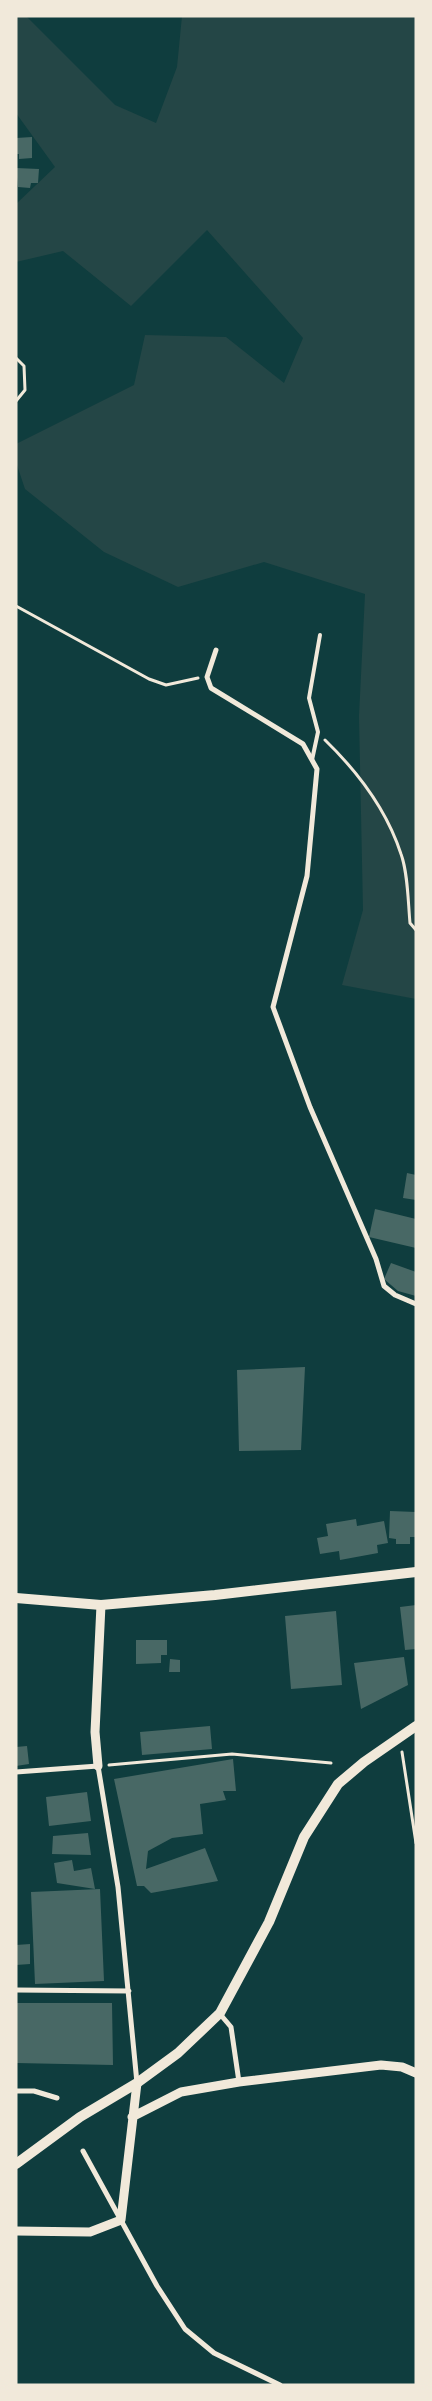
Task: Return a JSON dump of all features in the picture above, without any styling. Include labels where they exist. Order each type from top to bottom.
[{"type":"main road","points":[[16,1598],[101,1605],[215,1595],[416,1572]]},
{"type":"main road","points":[[18,2159],[80,2117],[137,2083],[178,2053],[220,2013],[269,1922],[304,1837],[338,1784],[364,1762],[416,1726]]},
{"type":"street","points":[[216,650],[207,677],[211,688],[303,744],[317,769],[307,876],[273,1007],[310,1107],[376,1259],[384,1286],[395,1295],[416,1304]]},
{"type":"street","points":[[101,1605],[95,1732],[98,1766],[118,1887],[137,2083],[121,2220]]},
{"type":"street","points":[[16,1772],[98,1766]]},
{"type":"street","points":[[16,1990],[129,1991]]},
{"type":"street","points":[[220,2013],[231,2028],[239,2082]]},
{"type":"street","points":[[132,2117],[181,2092],[239,2082],[381,2065],[402,2067],[416,2073]]},
{"type":"street","points":[[16,2091],[34,2092],[57,2098]]},
{"type":"street","points":[[83,2151],[157,2286],[185,2329],[214,2353],[280,2385]]},
{"type":"street","points":[[16,2231],[90,2232],[121,2220]]},
{"type":"lane","points":[[312,760],[318,732],[309,698],[320,635]]},
{"type":"path","points":[[16,358],[24,366],[25,390],[16,401]]},
{"type":"path","points":[[16,606],[150,679],[166,685],[207,677]]},
{"type":"path","points":[[318,732],[338,753],[377,802],[402,855],[410,923],[416,930]]},
{"type":"path","points":[[402,1752],[416,1843]]},
{"type":"path","points":[[98,1766],[232,1754],[331,1763]]},
{"type":"shaded area","points":[[16,16],[26,16],[115,105],[156,123],[177,67],[182,16],[416,16],[416,999],[342,985],[363,910],[359,716],[365,594],[264,562],[178,587],[104,552],[25,489],[16,462],[16,444],[134,385],[145,335],[226,337],[284,383],[303,338],[207,230],[131,306],[63,251],[16,262],[16,204],[55,167],[16,113]]},
{"type":"building","points":[[32,137],[32,158],[19,159],[19,154],[16,154],[16,138]]},
{"type":"building","points":[[16,168],[39,169],[38,183],[31,183],[30,188],[18,187]]},
{"type":"building","points":[[407,1173],[416,1175],[416,1200],[403,1198]]},
{"type":"building","points":[[375,1209],[416,1219],[416,1248],[369,1237]]},
{"type":"building","points":[[391,1263],[416,1272],[416,1296],[398,1291],[384,1279]]},
{"type":"building","points":[[305,1367],[301,1450],[239,1451],[237,1370]]},
{"type":"building","points":[[390,1511],[416,1512],[416,1537],[410,1537],[410,1544],[396,1544],[396,1539],[389,1538]]},
{"type":"building","points":[[356,1519],[357,1526],[384,1521],[388,1543],[377,1545],[378,1553],[340,1560],[339,1551],[320,1554],[317,1538],[328,1536],[326,1524]]},
{"type":"building","points":[[416,1605],[416,1649],[405,1650],[400,1607]]},
{"type":"building","points":[[336,1611],[342,1685],[291,1689],[285,1616]]},
{"type":"building","points":[[136,1640],[167,1640],[167,1655],[161,1655],[161,1663],[136,1664]]},
{"type":"building","points":[[404,1657],[408,1685],[361,1709],[354,1663]]},
{"type":"building","points":[[170,1659],[180,1660],[180,1672],[169,1672]]},
{"type":"building","points":[[210,1726],[212,1749],[142,1755],[140,1732]]},
{"type":"building","points":[[27,1746],[29,1764],[16,1766],[16,1747]]},
{"type":"building","points":[[233,1759],[236,1791],[223,1791],[226,1800],[200,1804],[203,1834],[172,1838],[148,1851],[146,1869],[205,1848],[218,1881],[151,1893],[144,1886],[137,1886],[114,1779]]},
{"type":"building","points":[[87,1792],[91,1821],[49,1826],[46,1797]]},
{"type":"building","points":[[88,1833],[91,1855],[52,1854],[53,1836]]},
{"type":"building","points":[[72,1860],[74,1871],[91,1868],[95,1889],[57,1883],[54,1863]]},
{"type":"building","points":[[100,1889],[104,1981],[35,1984],[31,1892]]},
{"type":"building","points":[[30,1944],[30,1964],[16,1965],[16,1945]]},
{"type":"building","points":[[16,2003],[112,2003],[113,2065],[16,2063]]}]
